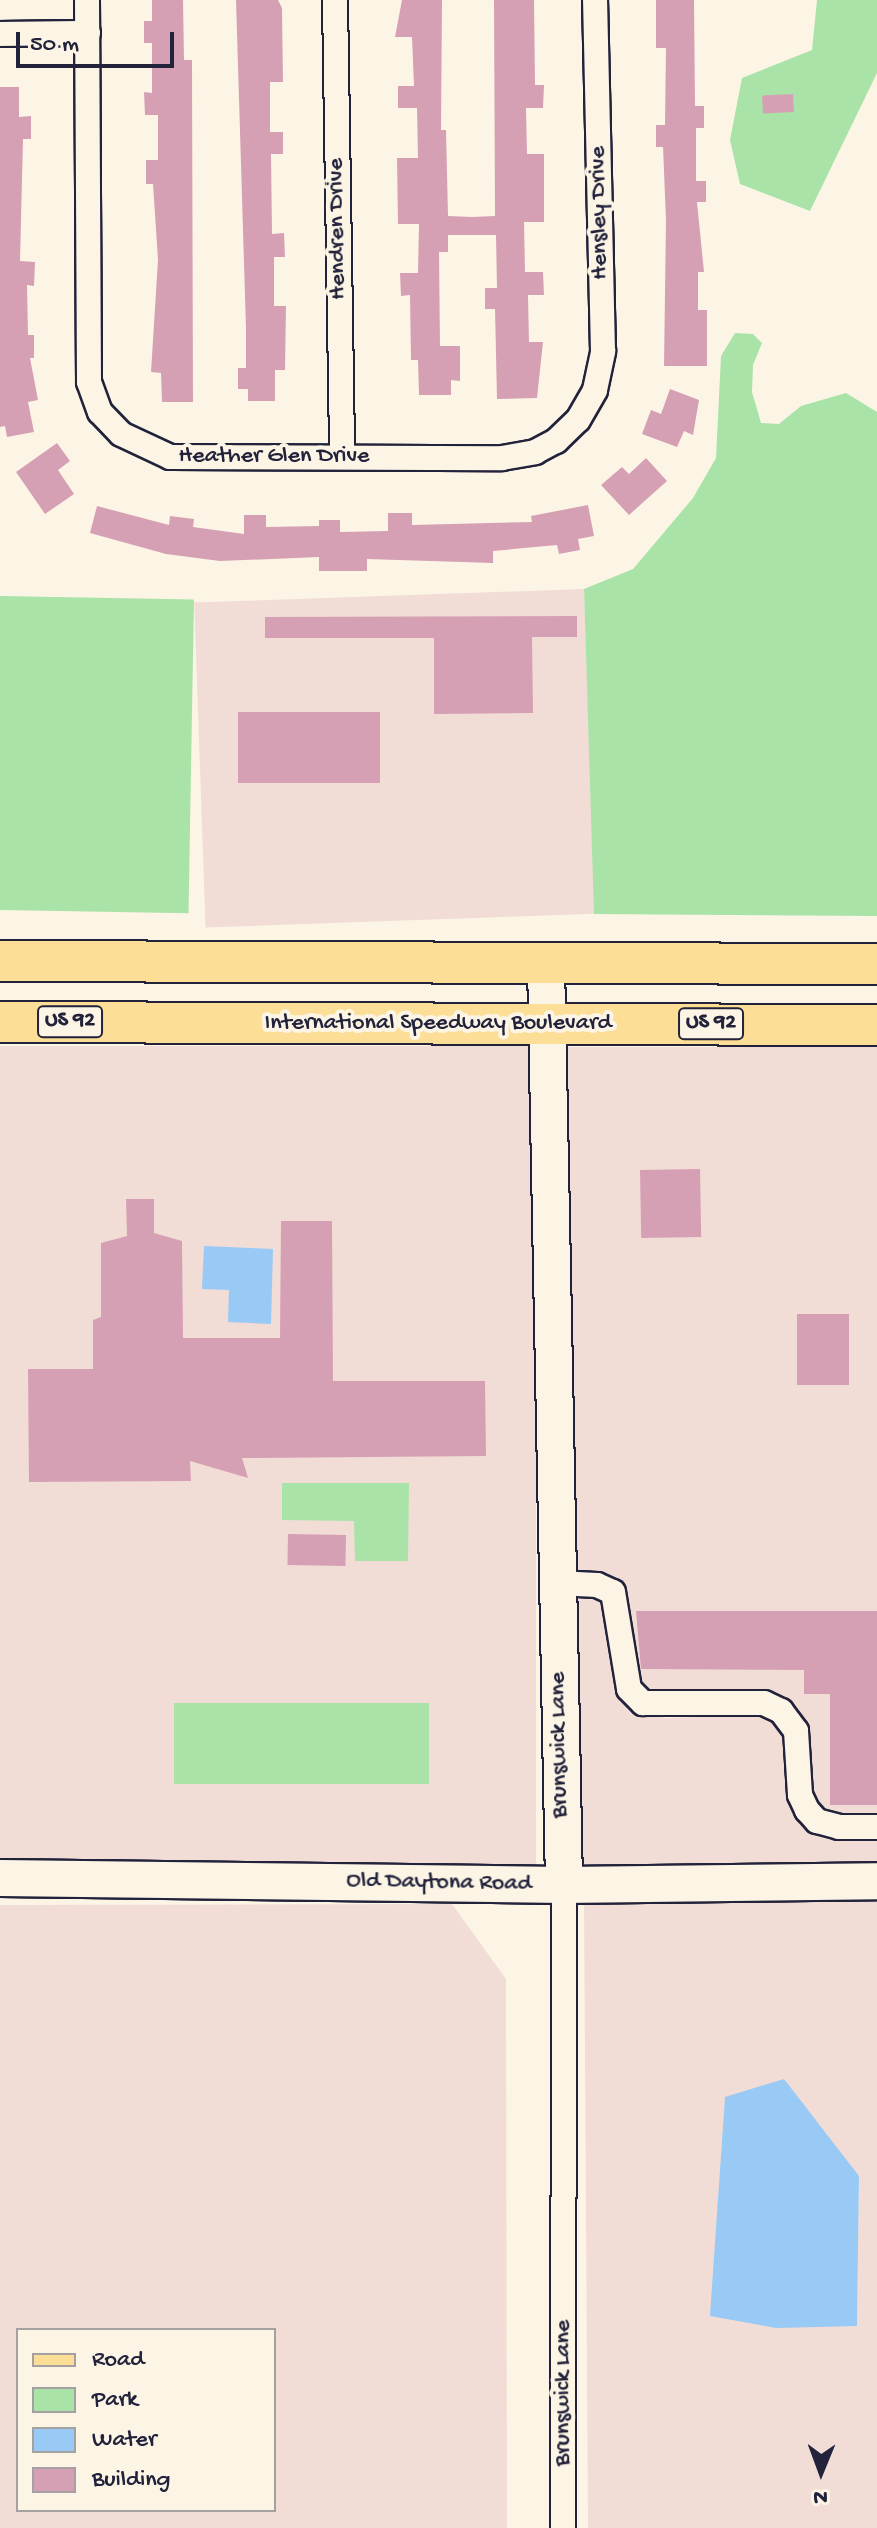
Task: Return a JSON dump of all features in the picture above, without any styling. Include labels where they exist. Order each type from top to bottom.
[{"type":"main road","points":[[4,963],[877,964]]},
{"type":"main road","name":"International Speedway Boulevard","points":[[0,1022],[877,1025]]},
{"type":"street","name":"Heather Glen Drive","points":[[87,0],[89,382],[100,412],[121,434],[170,457],[502,458],[535,452],[578,420]]},
{"type":"street","name":"Hendren Drive","points":[[335,0],[342,457]]},
{"type":"street","name":"Hensley Drive","points":[[578,420],[595,390],[603,351],[595,0]]},
{"type":"street","points":[[0,34],[88,33]]},
{"type":"street","name":"Brunswick Lane","points":[[546,963],[564,1885],[563,2528]]},
{"type":"street","points":[[557,1583],[597,1585],[613,1592],[629,1689],[643,1703],[764,1703],[781,1711],[796,1731],[800,1795],[807,1810],[817,1821],[839,1827],[877,1827]]},
{"type":"street","name":"Old Daytona Road","points":[[0,1878],[564,1885],[877,1881]]},
{"type":"shaded area","points":[[584,589],[595,914],[206,927],[194,603]]},
{"type":"shaded area","points":[[0,1046],[536,1046],[536,1866],[0,1866]]},
{"type":"shaded area","points":[[558,1047],[877,1047],[877,1815],[840,1814],[816,1803],[810,1791],[805,1724],[788,1702],[763,1691],[647,1691],[638,1682],[623,1588],[601,1574],[567,1571]]},
{"type":"shaded area","points":[[568,1596],[604,1601],[618,1692],[636,1713],[666,1718],[762,1715],[775,1722],[786,1735],[810,1830],[839,1839],[877,1839],[877,1869],[574,1872]]},
{"type":"shaded area","points":[[877,1893],[877,2528],[588,2528],[584,1897]],"holes":[[[725,2097],[859,2176],[857,2326],[711,2316]]]},
{"type":"shaded area","points":[[452,1904],[506,1979],[507,2528],[0,2528],[0,1905]]},
{"type":"green space","points":[[817,0],[877,0],[877,73],[810,211],[740,184],[730,140],[742,78],[812,50]]},
{"type":"green space","points":[[735,333],[753,334],[762,343],[753,365],[752,392],[761,423],[779,424],[801,406],[846,393],[877,412],[877,916],[594,914],[584,589],[633,569],[693,498],[716,458],[721,356]]},
{"type":"green space","points":[[0,596],[194,599],[188,913],[0,910]]},
{"type":"green space","points":[[282,1483],[409,1483],[408,1561],[355,1561],[354,1521],[282,1520]]},
{"type":"green space","points":[[174,1703],[429,1703],[429,1784],[174,1784]]},
{"type":"water","points":[[204,1246],[273,1249],[271,1324],[228,1322],[229,1290],[202,1289]]},
{"type":"water","points":[[784,2079],[859,2176],[857,2326],[776,2328],[710,2316],[725,2097]]},
{"type":"building","points":[[152,0],[183,0],[184,60],[192,60],[193,402],[162,402],[161,373],[151,372],[158,260],[153,184],[146,184],[146,160],[158,160],[158,115],[145,115],[144,92],[152,93],[152,43],[144,43],[144,21],[152,21]]},
{"type":"building","points":[[236,0],[278,0],[282,8],[283,82],[270,82],[270,132],[283,132],[283,154],[271,154],[272,234],[284,233],[285,257],[274,257],[274,306],[286,306],[285,370],[275,370],[275,401],[248,401],[248,389],[238,389],[238,368],[246,368],[246,329]]},
{"type":"building","points":[[402,0],[442,0],[441,130],[446,130],[448,216],[472,217],[495,216],[494,0],[534,0],[535,85],[544,85],[543,108],[526,108],[527,154],[544,154],[544,222],[524,222],[525,272],[543,272],[544,295],[528,295],[529,342],[543,342],[537,398],[497,399],[495,309],[485,309],[485,288],[497,288],[496,235],[448,235],[448,252],[439,252],[440,346],[460,346],[460,381],[451,380],[451,395],[419,395],[418,360],[411,360],[410,295],[401,296],[400,273],[418,273],[419,224],[398,224],[397,158],[418,158],[417,108],[398,108],[398,86],[414,86],[412,37],[395,37]]},
{"type":"building","points":[[656,0],[694,0],[695,106],[704,106],[704,128],[696,128],[696,181],[706,181],[706,202],[697,202],[704,272],[698,272],[698,310],[707,310],[707,366],[664,366],[666,220],[663,147],[656,147],[656,125],[665,125],[666,48],[656,48]]},
{"type":"building","points":[[0,87],[19,87],[19,117],[31,116],[31,139],[23,139],[20,261],[35,262],[34,286],[27,285],[28,335],[34,335],[34,358],[30,358],[38,400],[28,402],[34,432],[7,437],[5,426],[0,427]]},
{"type":"building","points":[[793,94],[794,112],[763,114],[762,96]]},
{"type":"building","points":[[670,389],[699,400],[693,435],[684,431],[677,447],[642,434],[651,410],[661,414]]},
{"type":"building","points":[[57,443],[70,461],[58,470],[74,494],[45,514],[16,472]]},
{"type":"building","points":[[646,458],[667,481],[629,515],[601,485],[622,467],[629,474]]},
{"type":"building","points":[[588,505],[594,536],[578,539],[580,550],[559,554],[557,545],[493,551],[493,563],[367,559],[367,571],[319,571],[319,557],[220,561],[166,554],[90,533],[97,506],[169,525],[170,516],[194,519],[193,527],[244,534],[244,515],[266,515],[266,527],[319,526],[319,520],[340,520],[340,532],[388,531],[388,513],[412,513],[412,525],[532,522],[531,516]]},
{"type":"building","points":[[577,616],[577,637],[532,637],[533,713],[434,714],[434,638],[265,638],[265,617]]},
{"type":"building","points":[[238,712],[380,712],[380,783],[238,783]]},
{"type":"building","points":[[700,1169],[701,1237],[641,1238],[640,1170]]},
{"type":"building","points":[[126,1199],[154,1199],[154,1233],[182,1241],[183,1338],[280,1338],[281,1221],[332,1221],[333,1381],[485,1381],[486,1456],[242,1458],[248,1478],[190,1461],[191,1481],[29,1482],[28,1369],[93,1369],[93,1320],[101,1317],[101,1243],[127,1236]]},
{"type":"building","points":[[797,1314],[849,1314],[849,1385],[797,1385]]},
{"type":"building","points":[[288,1534],[346,1535],[345,1566],[287,1565]]},
{"type":"building","points":[[636,1611],[877,1611],[877,1805],[830,1805],[830,1694],[804,1694],[804,1670],[641,1669]]}]
